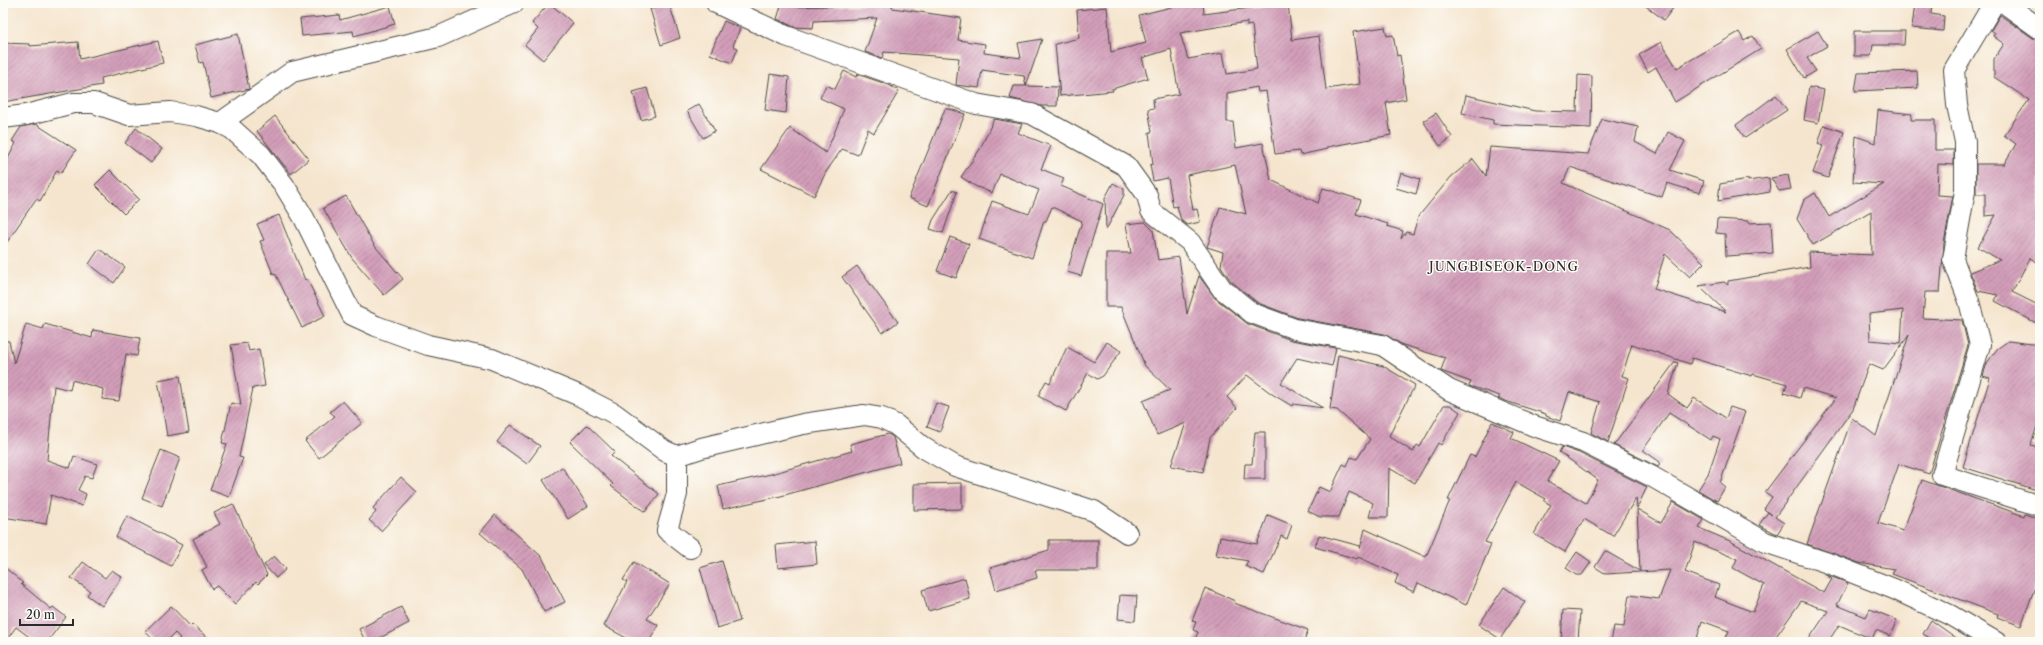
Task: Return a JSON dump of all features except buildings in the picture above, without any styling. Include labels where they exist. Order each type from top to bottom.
[{"type":"street","points":[[220,123],[292,72],[438,37],[514,3]]},
{"type":"street","points":[[716,3],[786,36],[976,104],[1032,114],[1126,166],[1147,195],[1151,211],[1190,242],[1222,289],[1252,313],[1294,329],[1382,345],[1449,390],[1528,423],[1584,442],[1651,476],[1765,542],[1828,563],[1894,589],[1950,615],[1996,642]]},
{"type":"street","points":[[1994,3],[1954,70],[1957,104],[1965,142],[1965,191],[1953,259],[1969,301],[1980,345],[1942,475],[2040,506]]},
{"type":"street","points":[[2004,3],[2040,29]]},
{"type":"street","points":[[3,118],[26,115],[73,103],[94,103],[129,115],[170,112],[196,116],[220,123],[232,129],[261,155],[284,185],[304,218],[352,315],[376,326],[428,345],[492,359],[578,395],[615,414],[665,451],[677,456],[701,448],[803,424],[864,415],[882,418],[896,425],[924,448],[955,466],[1094,511],[1127,533]]},
{"type":"street","points":[[677,456],[677,494],[667,530],[690,548]]},
{"type":"district","name":"JUNGBISEOK-DONG","points":[[1504,266]]}]
